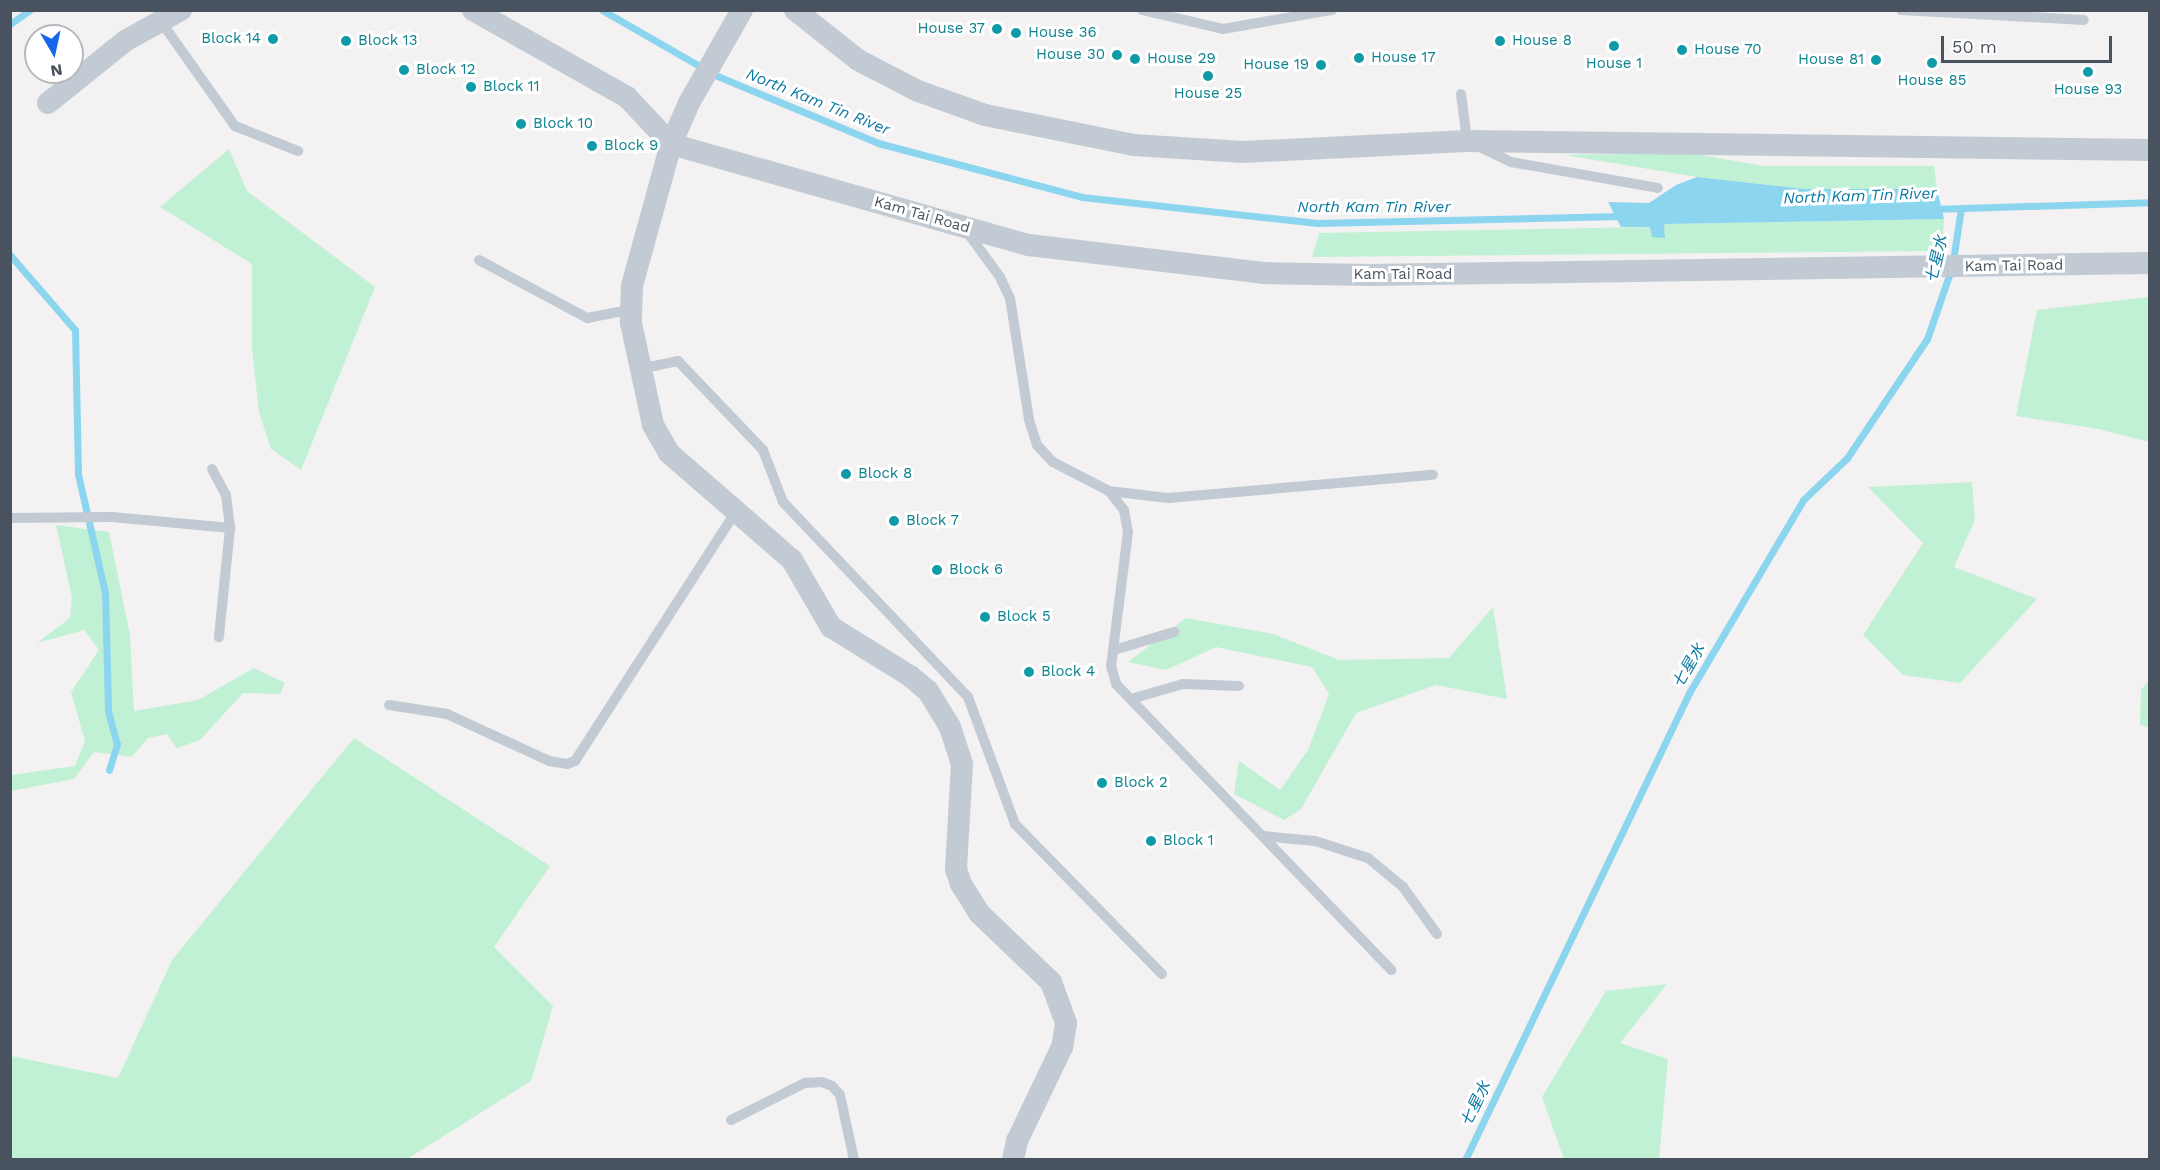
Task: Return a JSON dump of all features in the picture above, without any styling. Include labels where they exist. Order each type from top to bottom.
[{"type":"street","points":[[48,103],[111,51],[162,24],[181,10]]},
{"type":"street","points":[[473,10],[627,97],[671,144]]},
{"type":"street","points":[[795,10],[858,60],[888,78],[985,115],[1071,135],[1134,145],[1243,152],[1467,141],[2150,150]]},
{"type":"street","points":[[740,16],[689,103],[671,144],[632,286],[629,310],[640,369],[660,444],[738,510],[792,560],[831,627],[910,676],[928,691],[950,727],[962,764],[956,869],[961,884],[979,913],[1051,982],[1059,995],[1066,1023],[1062,1047],[1017,1142],[1013,1160]]},
{"type":"street","name":"Kam Tai Road","points":[[671,144],[1029,245],[1263,273],[1370,275],[2150,263]]},
{"type":"lane","points":[[1142,10],[1223,29],[1332,10]]},
{"type":"lane","points":[[1901,10],[1997,13],[2084,20]]},
{"type":"lane","points":[[162,24],[235,126],[298,151]]},
{"type":"lane","points":[[1461,94],[1467,141],[1511,162],[1658,188]]},
{"type":"lane","points":[[964,226],[1000,277],[1010,298],[1029,420],[1037,445],[1053,462],[1109,491],[1168,498],[1433,475]]},
{"type":"lane","points":[[479,260],[587,318],[629,310]]},
{"type":"lane","points":[[640,369],[678,361],[763,450],[783,502],[968,697],[1015,824],[1162,974]]},
{"type":"lane","points":[[212,469],[226,495],[230,528],[219,637]]},
{"type":"lane","points":[[1109,491],[1124,510],[1128,532],[1111,666],[1116,684],[1391,970]]},
{"type":"lane","points":[[389,705],[447,714],[549,761],[567,764],[575,761],[738,510]]},
{"type":"lane","points":[[10,518],[112,517],[230,528]]},
{"type":"lane","points":[[1114,650],[1174,632]]},
{"type":"lane","points":[[1131,699],[1183,684],[1239,686]]},
{"type":"lane","points":[[1262,836],[1324,843],[1368,858],[1403,887],[1437,934]]},
{"type":"lane","points":[[731,1120],[806,1083],[822,1082],[832,1086],[840,1095],[854,1160]]},
{"type":"green space","points":[[229,149],[247,191],[375,287],[301,470],[271,449],[259,412],[252,349],[252,264],[160,207]]},
{"type":"green space","points":[[1688,153],[1765,166],[1934,166],[1937,189],[1804,189],[1697,177],[1564,155]]},
{"type":"green space","points":[[1944,219],[1942,251],[1312,257],[1319,233],[1651,227],[1652,237],[1665,237],[1663,224]]},
{"type":"green space","points":[[2149,297],[2149,442],[2099,429],[2016,416],[2037,310]]},
{"type":"green space","points":[[1972,482],[1975,520],[1954,567],[2037,599],[1960,683],[1903,675],[1863,635],[1923,543],[1868,487]]},
{"type":"green space","points":[[56,525],[109,532],[130,635],[134,711],[198,700],[254,668],[285,683],[280,694],[243,693],[200,740],[177,748],[167,734],[148,738],[132,757],[94,752],[74,779],[11,791],[11,775],[75,766],[85,741],[71,692],[99,650],[84,630],[37,643],[70,618],[72,597]]},
{"type":"green space","points":[[1493,607],[1507,699],[1436,685],[1356,713],[1301,809],[1284,820],[1234,794],[1239,761],[1280,790],[1308,750],[1329,694],[1312,667],[1216,647],[1166,670],[1128,662],[1186,618],[1273,634],[1339,660],[1449,658]]},
{"type":"green space","points":[[2149,680],[2149,728],[2140,724],[2141,690]]},
{"type":"green space","points":[[354,738],[550,866],[494,947],[553,1006],[531,1081],[407,1159],[11,1159],[11,1056],[118,1078],[172,960]]},
{"type":"green space","points":[[1667,984],[1620,1043],[1668,1059],[1659,1159],[1564,1159],[1542,1097],[1606,991]]},
{"type":"water","points":[[1697,177],[1804,189],[1937,189],[1944,219],[1664,224],[1665,238],[1652,237],[1650,227],[1621,227],[1608,202],[1649,203],[1676,185]]},
{"type":"waterway","name":"North Kam Tin River","points":[[10,24],[30,10]]},
{"type":"waterway","name":"North Kam Tin River","points":[[602,10],[715,75],[878,143],[1082,197],[1318,223],[1622,216]]},
{"type":"waterway","name":"North Kam Tin River","points":[[1933,209],[2150,202]]},
{"type":"waterway","name":"七星水","points":[[1465,1160],[1689,693],[1803,500],[1847,458],[1927,339],[1952,267],[1961,208]]},
{"type":"waterway","points":[[10,255],[75,330],[78,474],[105,593],[108,711],[117,744],[109,770]]},
{"type":"place","name":"House 37","points":[[997,29]]},
{"type":"place","name":"House 36","points":[[1016,33]]},
{"type":"place","name":"Block 14","points":[[273,39]]},
{"type":"place","name":"Block 13","points":[[346,41]]},
{"type":"place","name":"House 8","points":[[1500,41]]},
{"type":"place","name":"House 1","points":[[1614,46]]},
{"type":"place","name":"House 70","points":[[1682,50]]},
{"type":"place","name":"House 30","points":[[1117,55]]},
{"type":"place","name":"House 17","points":[[1359,58]]},
{"type":"place","name":"House 29","points":[[1135,59]]},
{"type":"place","name":"House 81","points":[[1876,60]]},
{"type":"place","name":"House 85","points":[[1932,63]]},
{"type":"place","name":"House 19","points":[[1321,65]]},
{"type":"place","name":"Block 12","points":[[404,70]]},
{"type":"place","name":"House 93","points":[[2088,72]]},
{"type":"place","name":"House 25","points":[[1208,76]]},
{"type":"place","name":"Block 11","points":[[471,87]]},
{"type":"place","name":"Block 10","points":[[521,124]]},
{"type":"place","name":"Block 9","points":[[592,146]]},
{"type":"place","name":"Block 8","points":[[846,474]]},
{"type":"place","name":"Block 7","points":[[894,521]]},
{"type":"place","name":"Block 6","points":[[937,570]]},
{"type":"place","name":"Block 5","points":[[985,617]]},
{"type":"place","name":"Block 4","points":[[1029,672]]},
{"type":"place","name":"Block 2","points":[[1102,783]]},
{"type":"place","name":"Block 1","points":[[1151,841]]}]
